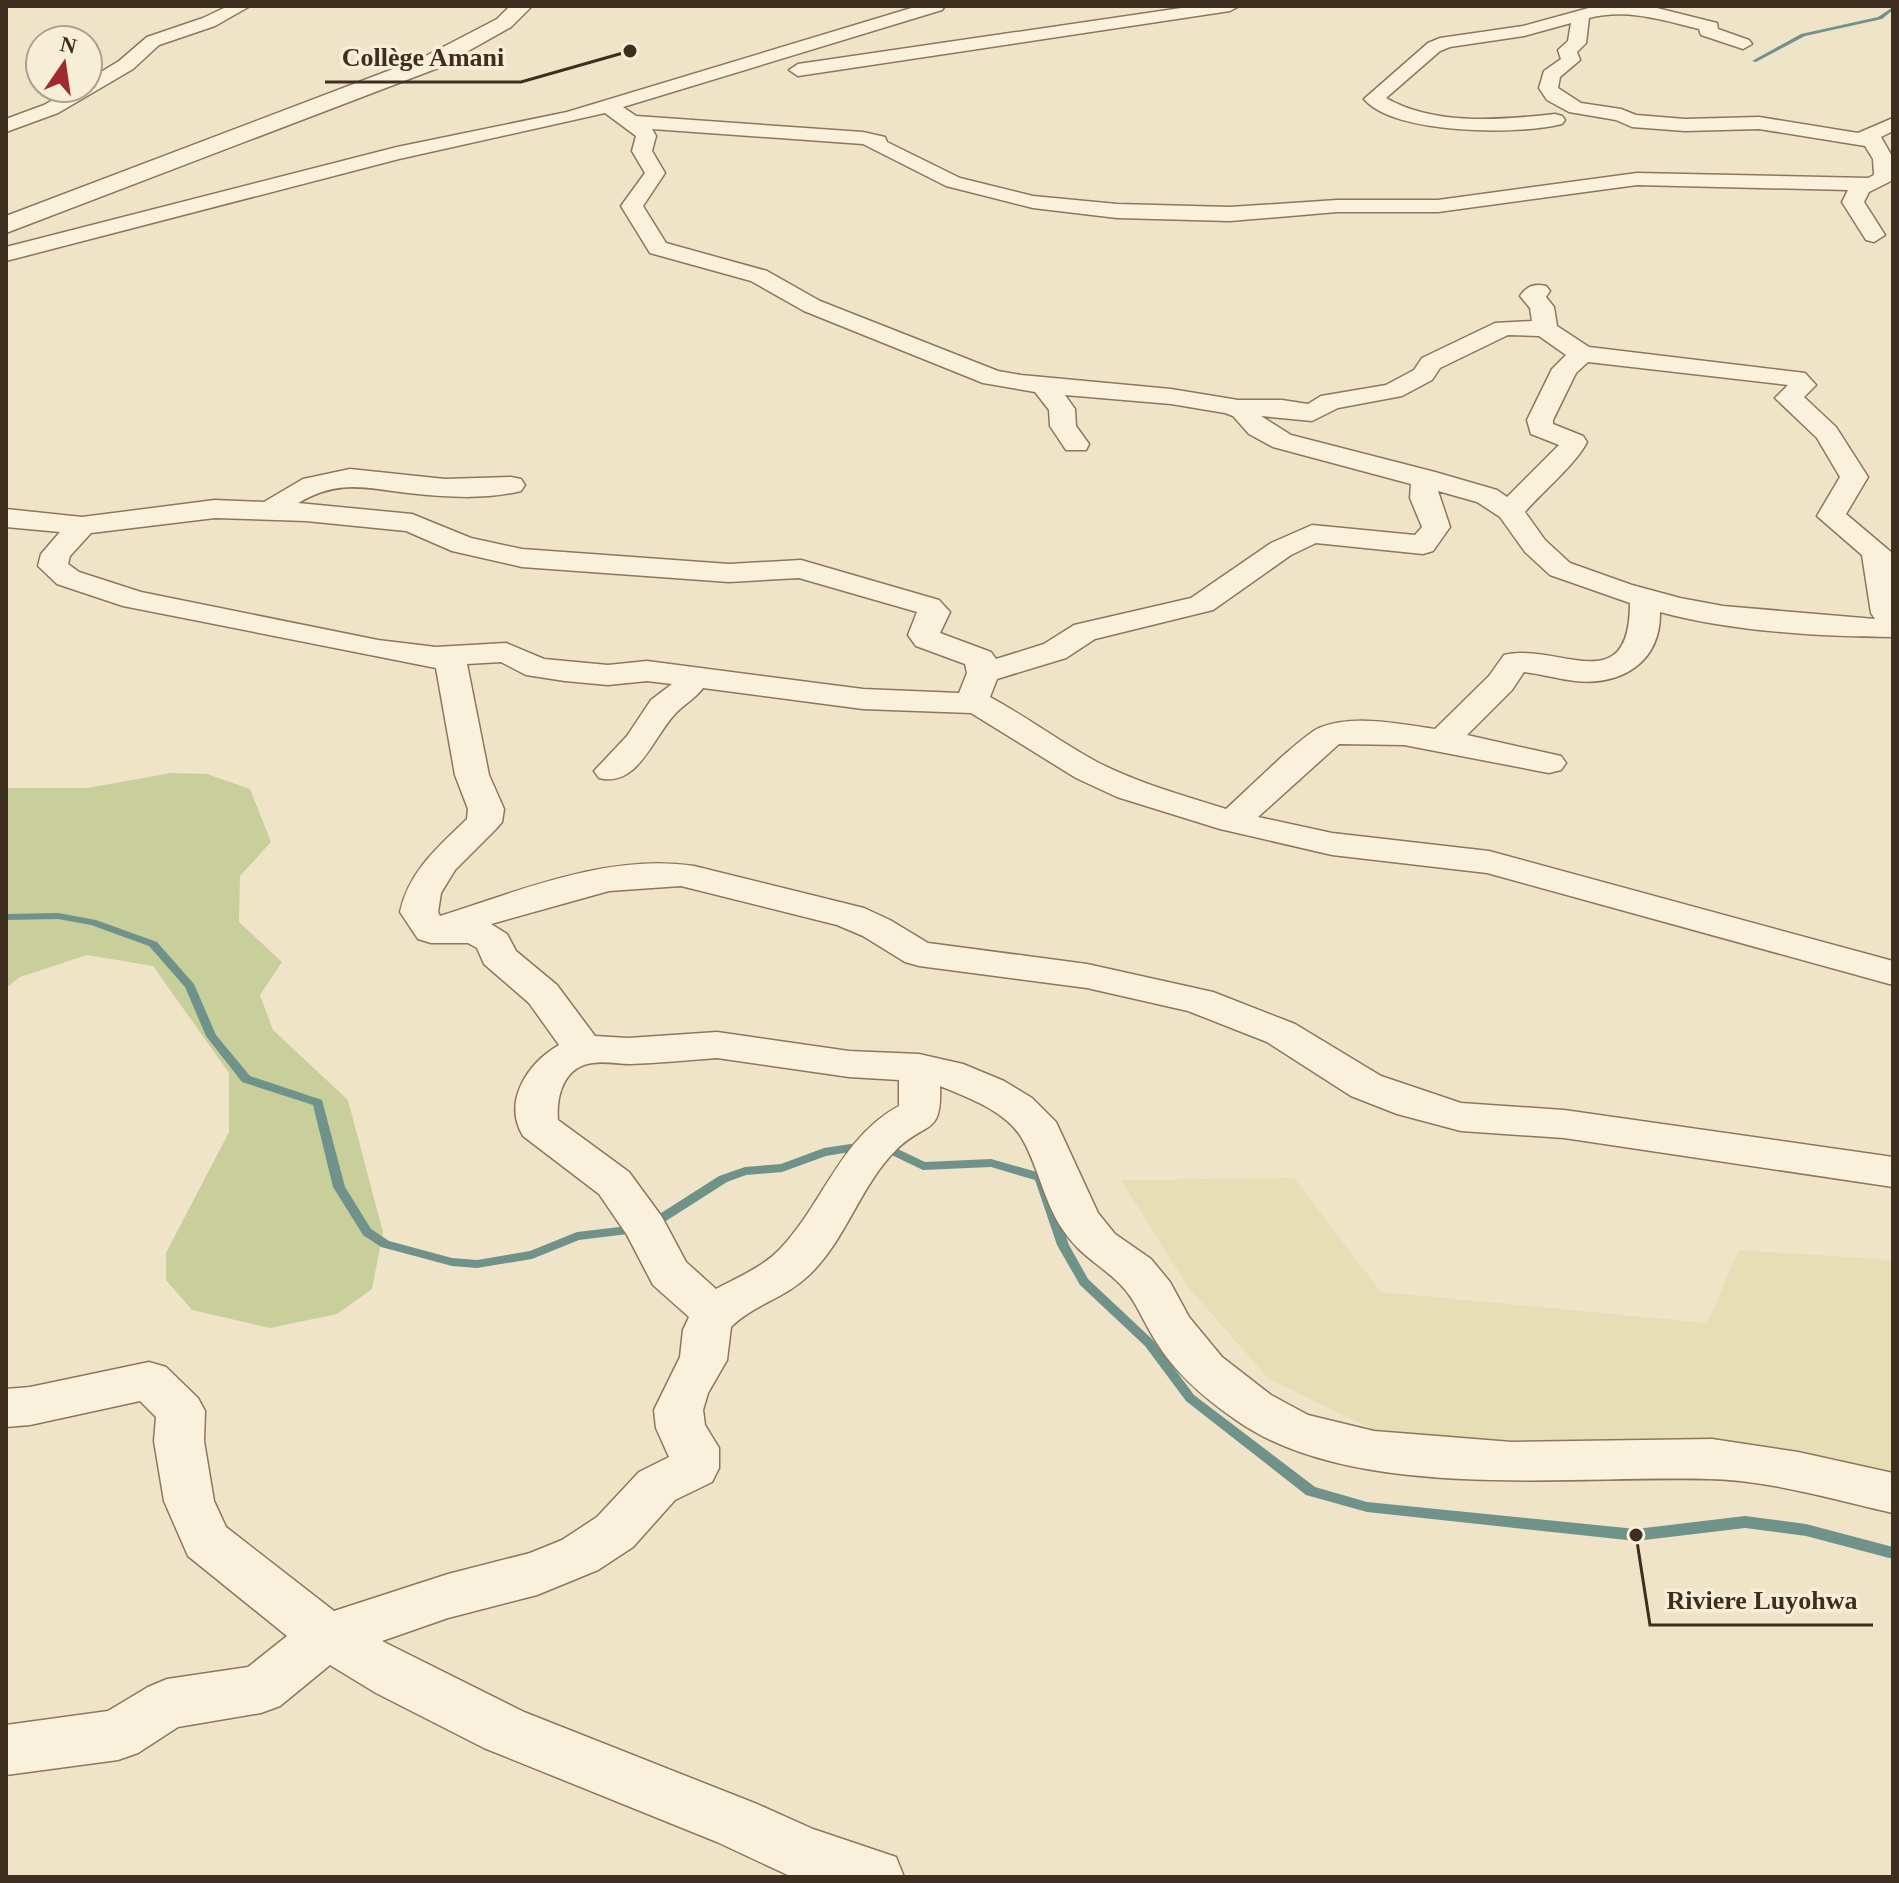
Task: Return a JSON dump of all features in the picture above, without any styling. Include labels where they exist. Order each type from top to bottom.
[{"type":"street","points":[[104,78],[126,65],[153,41],[209,22],[241,6]]},
{"type":"street","points":[[6,225],[430,63],[504,23],[522,6]]},
{"type":"street","points":[[6,254],[397,153],[536,125],[608,106],[936,6]]},
{"type":"street","points":[[668,89],[1230,6]]},
{"type":"street","points":[[1583,11],[1577,43],[1567,50],[1571,60],[1551,75],[1548,88],[1554,96],[1576,108],[1621,115],[1632,121],[1685,125],[1759,123],[1875,142]]},
{"type":"street","points":[[1555,120],[1465,124],[1398,111],[1374,99],[1438,45],[1524,31],[1583,11],[1648,11],[1711,27],[1707,31],[1743,44]]},
{"type":"street","points":[[855,15],[884,23]]},
{"type":"street","points":[[7,125],[60,104]]},
{"type":"street","points":[[608,106],[646,136],[642,151],[655,173],[632,206],[658,248],[759,276],[812,306],[970,371],[1018,383],[1206,401],[1238,408],[1282,408],[1312,413],[1330,402],[1393,391],[1423,375],[1431,363],[1504,328],[1545,329],[1582,354],[1796,378],[1803,385],[1788,398],[1805,407],[1830,435],[1854,477],[1831,516],[1876,552],[1886,613],[1893,617]]},
{"type":"street","points":[[632,122],[696,125],[761,133],[851,135],[878,141],[875,144],[953,182],[1033,202],[1117,211],[1230,214],[1327,207],[1438,206],[1637,179],[1871,184]]},
{"type":"street","points":[[1874,235],[1853,202],[1860,188],[1884,178],[1886,162],[1875,142],[1865,137],[1893,124]]},
{"type":"street","points":[[1538,291],[1532,296],[1542,307],[1545,329]]},
{"type":"street","points":[[1510,511],[1549,468],[1568,453],[1574,442],[1540,428],[1540,420],[1565,369],[1582,354]]},
{"type":"street","points":[[1042,384],[1062,409],[1063,426],[1076,444]]},
{"type":"street","points":[[1238,408],[1258,428],[1282,441],[1487,496],[1510,511],[1535,546],[1560,569],[1645,599],[1736,617],[1852,628],[1893,628]]},
{"type":"street","points":[[271,511],[286,497],[324,482],[362,476],[403,484],[479,490],[511,485]]},
{"type":"street","points":[[82,526],[56,554],[53,566],[68,578],[99,590],[325,641],[436,656],[506,652],[537,668],[608,675],[647,671],[863,699],[981,688],[1055,651],[1085,632],[1146,620],[1202,604],[1281,549],[1312,534],[1423,545],[1436,527],[1424,498],[1425,478]]},
{"type":"street","points":[[6,518],[82,526],[182,512],[271,511],[349,515],[412,523],[462,545],[522,558],[729,573],[780,568],[814,572],[928,606],[935,612],[924,635],[927,639],[980,659],[981,688],[1020,726],[1057,754],[1129,790],[1232,822],[1332,844],[1489,862],[1893,973]]},
{"type":"street","points":[[1441,742],[1501,683],[1515,662],[1576,672],[1600,672],[1628,658],[1638,648],[1645,624],[1645,599]]},
{"type":"street","points":[[431,931],[419,912],[423,893],[440,864],[484,822],[486,809],[472,775],[454,672],[450,662],[436,656]]},
{"type":"street","points":[[611,771],[639,743],[663,707],[686,689],[693,677]]},
{"type":"street","points":[[1232,822],[1328,736],[1340,732],[1441,742],[1549,763]]},
{"type":"street","points":[[431,931],[576,887],[667,874],[721,882],[763,897],[859,920],[886,932],[901,945],[919,954],[1087,976],[1199,1001],[1281,1033],[1366,1086],[1412,1104],[1461,1117],[1564,1124],[1893,1172]]},
{"type":"street","points":[[431,931],[476,931],[494,942],[498,956],[543,994],[583,1049]]},
{"type":"street","points":[[715,1314],[669,1273],[646,1228],[614,1183],[538,1126],[536,1102],[542,1083],[557,1064],[583,1049],[628,1051],[717,1045],[849,1064],[919,1067],[949,1074],[989,1091],[1017,1108],[1041,1132],[1079,1220],[1099,1245],[1135,1271],[1154,1294],[1172,1329],[1205,1370],[1254,1408],[1295,1431],[1374,1451],[1512,1462],[1712,1459],[1798,1472],[1893,1493]]},
{"type":"street","points":[[6,1750],[118,1735],[167,1704],[261,1689],[327,1636],[448,1596],[537,1573],[580,1555],[615,1532],[657,1486],[694,1468],[694,1448],[681,1433],[677,1414],[682,1396],[705,1358],[703,1336],[715,1314],[795,1263],[836,1198],[878,1143],[902,1120],[920,1113],[919,1067]]},
{"type":"street","points":[[6,1408],[30,1406],[149,1380],[181,1411],[179,1441],[189,1501],[206,1541],[327,1636],[395,1676],[504,1730],[737,1823],[800,1865],[875,1877]]},
{"type":"shaded area","points":[[1294,1178],[1381,1292],[1707,1323],[1739,1250],[1893,1260],[1893,1471],[1725,1441],[1393,1439],[1269,1379],[1188,1287],[1121,1180]]},
{"type":"green space","points":[[171,773],[207,774],[250,789],[271,842],[240,876],[239,922],[282,962],[260,995],[273,1030],[348,1100],[383,1232],[372,1289],[337,1314],[270,1328],[192,1310],[166,1280],[166,1253],[229,1132],[229,1073],[153,966],[87,955],[20,977],[6,988],[6,788],[87,788]]},
{"type":"waterway","points":[[1754,61],[1803,35],[1880,18],[1893,8]]},
{"type":"waterway","points":[[6,917],[58,916],[93,922],[153,944],[190,986],[211,1036],[246,1079],[318,1103],[339,1187],[367,1232],[385,1244],[452,1262],[477,1264],[532,1255],[577,1236],[636,1229]]},
{"type":"waterway","points":[[651,1225],[723,1179],[745,1171],[782,1168],[824,1152],[864,1146]]},
{"type":"waterway","points":[[883,1146],[923,1166],[991,1163],[1040,1177],[1063,1245],[1084,1282],[1149,1343],[1190,1398],[1311,1491],[1367,1507],[1636,1535],[1745,1522],[1806,1530],[1893,1553]]},
{"type":"place","name":"Collège Amani","points":[[630,51]]},
{"type":"place","name":"Riviere Luyohwa","points":[[1636,1535]]}]
